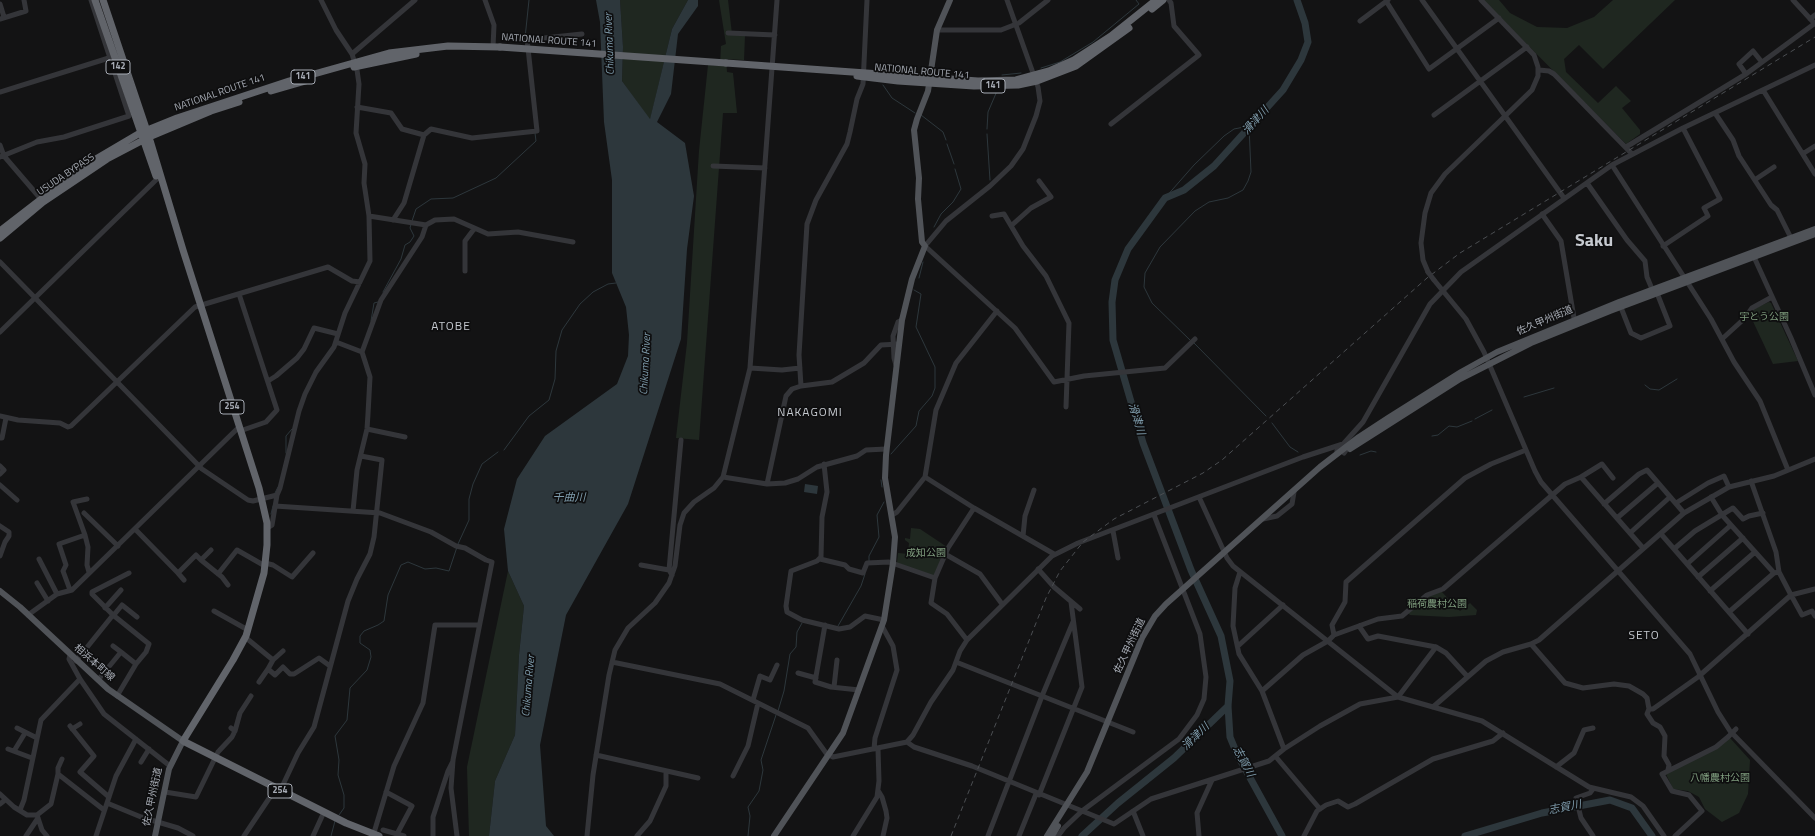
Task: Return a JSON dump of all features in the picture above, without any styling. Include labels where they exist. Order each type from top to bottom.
[{"type":"highway","name":"142","points":[[95,0],[112,57],[144,135]]},
{"type":"highway","name":"142","points":[[103,0],[144,135]]},
{"type":"highway","name":"NATIONAL ROUTE 141","points":[[930,80],[941,78],[1004,81],[1036,78],[1091,50],[1156,0]]},
{"type":"highway","name":"NATIONAL ROUTE 141","points":[[144,135],[211,111],[356,64],[466,46],[772,66],[1001,87],[1069,69],[1085,61],[1163,0]]},
{"type":"highway","name":"254","points":[[144,135],[157,180],[182,250]]},
{"type":"highway","name":"254","points":[[144,135],[262,499],[267,528],[265,564],[246,634],[233,660],[183,741],[324,812],[377,834]]},
{"type":"highway","name":"USUDA BYPASS","points":[[0,231],[40,198],[84,166],[144,135]]},
{"type":"highway","name":"USUDA BYPASS","points":[[0,238],[43,202],[144,135]]},
{"type":"main road","points":[[774,836],[829,755],[845,728],[884,620],[893,563],[895,537],[885,478],[886,449],[897,366],[896,344],[912,279],[925,246],[922,242],[918,199],[919,178],[914,130],[916,118],[928,91],[937,30],[950,0]]},
{"type":"main road","name":"佐久甲州街道","points":[[1685,280],[1815,229]]},
{"type":"main road","name":"佐久甲州街道","points":[[1052,836],[1092,762],[1148,627],[1160,610],[1349,443],[1449,379],[1488,360],[1620,304],[1815,234]]},
{"type":"main road","name":"佐久甲州街道","points":[[1309,479],[1344,453],[1488,360]]},
{"type":"main road","name":"相浜本町線","points":[[0,591],[28,615],[76,661],[117,696],[183,741]]},
{"type":"main road","name":"佐久甲州街道","points":[[155,836],[170,766],[183,741]]},
{"type":"main road","name":"佐久甲州街道","points":[[1047,836],[1068,806]]},
{"type":"street","points":[[0,4],[2,18],[26,11],[24,0]]},
{"type":"street","points":[[2,156],[37,142],[64,137],[129,116],[112,57],[91,0]]},
{"type":"street","points":[[267,528],[272,525],[277,495],[299,411],[305,394],[316,372],[337,339],[345,313],[370,261],[368,216],[364,187],[365,164],[356,133],[359,84],[356,64],[352,54],[336,30],[321,0]]},
{"type":"street","points":[[352,54],[415,0]]},
{"type":"street","points":[[485,0],[494,26],[496,47]]},
{"type":"street","points":[[587,836],[596,755],[615,650],[624,634],[632,624],[659,599],[677,556],[682,516],[691,505],[714,488],[723,476],[750,368],[777,0]]},
{"type":"street","points":[[801,386],[799,347],[807,224],[816,200],[846,144],[857,99],[863,84],[867,0]]},
{"type":"street","points":[[1007,0],[1036,78],[1039,95],[1039,108],[1026,143],[1016,159],[999,178],[943,224],[925,246],[1015,328],[1054,382],[1107,373],[1165,368],[1193,341]]},
{"type":"street","points":[[937,30],[999,30],[1016,24],[1048,0]]},
{"type":"street","points":[[1111,124],[1199,55],[1177,27],[1174,26],[1171,3],[1169,0]]},
{"type":"street","points":[[1422,0],[1506,115],[1564,198]]},
{"type":"street","points":[[1481,0],[1527,47],[1536,59],[1539,70],[1537,80],[1532,90],[1445,174],[1431,193],[1425,213],[1421,244],[1423,260],[1428,272],[1466,319],[1488,360],[1537,476],[1690,654],[1701,674],[1718,712],[1730,731],[1815,818]]},
{"type":"street","points":[[1626,147],[1746,74],[1815,24],[1793,0]]},
{"type":"street","points":[[1360,21],[1387,1],[1429,69],[1499,18]]},
{"type":"street","points":[[1810,19],[1815,15]]},
{"type":"street","points":[[728,33],[775,35]]},
{"type":"street","points":[[393,220],[404,203],[424,135],[431,129],[472,138],[535,131],[526,39],[582,34]]},
{"type":"street","points":[[1434,115],[1527,47]]},
{"type":"street","points":[[1746,74],[1739,64],[1752,51],[1762,61]]},
{"type":"street","points":[[0,92],[112,57]]},
{"type":"street","points":[[1344,453],[1417,326],[1442,290],[1471,264],[1612,165],[1683,128],[1815,66]]},
{"type":"street","points":[[1539,70],[1549,71],[1554,74],[1632,154]]},
{"type":"street","points":[[1763,90],[1804,153],[1815,174]]},
{"type":"street","points":[[357,106],[391,112],[402,129],[424,135]]},
{"type":"street","points":[[1715,113],[1733,140],[1739,156],[1756,179],[1771,205],[1776,210],[1791,238]]},
{"type":"street","points":[[1663,246],[1708,216],[1704,208],[1720,199],[1683,128]]},
{"type":"street","points":[[0,145],[2,156],[40,198]]},
{"type":"street","points":[[1804,153],[1815,146]]},
{"type":"street","points":[[1612,165],[1722,339],[1734,362],[1760,400],[1788,470]]},
{"type":"street","points":[[712,166],[764,168]]},
{"type":"street","points":[[1756,179],[1774,167]]},
{"type":"street","points":[[0,332],[34,297],[157,180]]},
{"type":"street","points":[[1012,225],[1032,208],[1051,197],[1039,181]]},
{"type":"street","points":[[1587,183],[1627,240],[1645,261],[1647,277],[1670,326],[1640,338],[1632,333],[1620,304]]},
{"type":"street","points":[[992,216],[1004,214],[1012,225],[1023,246],[1046,276],[1069,323],[1066,407]]},
{"type":"street","points":[[1542,214],[1561,241],[1575,322]]},
{"type":"street","points":[[368,216],[426,225],[435,220],[454,219],[488,234],[518,232],[573,242]]},
{"type":"street","points":[[353,511],[357,470],[367,429],[370,376],[362,352],[380,300],[422,237],[426,225]]},
{"type":"street","points":[[465,271],[465,241],[474,229]]},
{"type":"street","points":[[1754,257],[1815,395]]},
{"type":"street","points":[[0,262],[198,466],[248,500],[262,499],[277,495]]},
{"type":"street","points":[[0,416],[18,420],[60,423],[68,427],[195,307],[200,305],[328,267],[352,281],[360,282]]},
{"type":"street","points":[[28,615],[57,594],[70,590],[118,546],[198,466],[240,429],[266,422],[277,410],[239,294]]},
{"type":"street","points":[[1722,339],[1745,318],[1752,308],[1772,297]]},
{"type":"street","points":[[892,516],[897,512],[925,476],[936,410],[956,363],[997,311]]},
{"type":"street","points":[[268,381],[297,358],[307,344],[314,328],[362,352]]},
{"type":"street","points":[[767,484],[786,396],[792,389],[801,386],[832,382],[864,363],[878,346],[896,344]]},
{"type":"street","points":[[750,368],[782,370],[800,368]]},
{"type":"street","points":[[0,438],[2,438],[6,418]]},
{"type":"street","points":[[367,429],[406,437]]},
{"type":"street","points":[[671,573],[681,440]]},
{"type":"street","points":[[612,662],[716,682],[778,712],[810,730],[823,750],[829,755],[837,756],[907,742],[913,735],[931,702],[946,683],[960,651],[967,640],[1054,554],[1315,452],[1349,443]]},
{"type":"street","points":[[723,476],[767,484],[783,484],[794,481],[810,470],[824,464],[857,456],[868,449],[886,449]]},
{"type":"street","points":[[1334,634],[1332,625],[1345,602],[1346,582],[1465,478],[1491,464],[1526,450]]},
{"type":"street","points":[[244,836],[278,789],[314,727],[348,601],[357,578],[370,554],[374,537],[382,460],[361,456]]},
{"type":"street","points":[[1433,707],[1467,676],[1495,656],[1531,644],[1684,514],[1729,487],[1774,476],[1815,459]]},
{"type":"street","points":[[820,559],[822,517],[827,492],[824,464]]},
{"type":"street","points":[[1262,691],[1303,655],[1328,641],[1334,634],[1378,619],[1402,616],[1428,596],[1443,589],[1566,484],[1602,464],[1613,478]]},
{"type":"street","points":[[0,466],[4,470],[0,474]]},
{"type":"street","points":[[1604,504],[1638,474],[1647,470],[1684,514]]},
{"type":"street","points":[[925,476],[974,508],[1054,554]]},
{"type":"street","points":[[1676,503],[1708,483],[1724,476],[1729,487]]},
{"type":"street","points":[[1581,477],[1643,548]]},
{"type":"street","points":[[1729,612],[1776,573],[1777,555],[1751,481]]},
{"type":"street","points":[[1617,518],[1658,483]]},
{"type":"street","points":[[0,485],[17,500]]},
{"type":"street","points":[[1023,536],[1025,516],[1034,490]]},
{"type":"street","points":[[1199,497],[1230,563],[1398,697],[1482,721],[1593,789],[1632,797],[1643,806],[1664,836]]},
{"type":"street","points":[[1630,533],[1670,497]]},
{"type":"street","points":[[1711,497],[1731,525],[1776,573],[1802,615],[1812,611],[1815,616]]},
{"type":"street","points":[[87,499],[73,502],[88,548],[87,565],[89,572]]},
{"type":"street","points":[[275,506],[376,512],[408,522],[492,562],[467,684],[459,737],[453,760],[433,817],[433,836]]},
{"type":"street","points":[[967,640],[947,614],[931,603],[935,578],[945,554],[974,508]]},
{"type":"street","points":[[1674,549],[1695,531],[1733,508],[1744,520],[1749,516],[1763,513]]},
{"type":"street","points":[[84,513],[118,546]]},
{"type":"street","points":[[1058,836],[1064,828],[1083,812],[1179,739],[1201,706],[1205,693],[1206,677],[1202,643],[1184,588],[1156,514]]},
{"type":"street","points":[[1687,564],[1731,525]]},
{"type":"street","points":[[0,526],[9,532],[9,536],[2,541],[0,556]]},
{"type":"street","points":[[135,529],[184,580]]},
{"type":"street","points":[[1113,531],[1118,558]]},
{"type":"street","points":[[1660,534],[1748,634]]},
{"type":"street","points":[[70,590],[63,571],[66,565],[59,544],[85,535]]},
{"type":"street","points":[[1698,577],[1743,538]]},
{"type":"street","points":[[200,560],[211,550]]},
{"type":"street","points":[[218,574],[237,550],[265,564],[273,565],[292,577],[313,553]]},
{"type":"street","points":[[1710,591],[1755,552]]},
{"type":"street","points":[[945,554],[980,574],[1002,604]]},
{"type":"street","points":[[178,573],[196,555],[228,584]]},
{"type":"street","points":[[884,620],[865,616],[848,628],[839,629],[809,623],[791,615],[787,612],[786,606],[791,571],[820,559],[844,565],[849,569],[863,574],[867,563],[893,563],[935,578]]},
{"type":"street","points":[[39,560],[57,594]]},
{"type":"street","points":[[641,565],[671,573]]},
{"type":"street","points":[[1038,569],[1052,585],[1080,609]]},
{"type":"street","points":[[1240,572],[1235,588],[1233,626],[1240,658],[1251,670],[1262,691],[1284,749]]},
{"type":"street","points":[[117,696],[136,664],[146,652],[149,644],[105,608],[92,594],[92,592],[129,573]]},
{"type":"street","points":[[37,583],[48,601]]},
{"type":"street","points":[[1649,709],[1653,709],[1659,705],[1701,674],[1791,596],[1815,589]]},
{"type":"street","points":[[105,608],[121,590]]},
{"type":"street","points":[[1019,836],[1082,687],[1071,602]]},
{"type":"street","points":[[76,661],[122,605],[137,617]]},
{"type":"street","points":[[1238,646],[1283,605]]},
{"type":"street","points":[[214,611],[246,634],[273,660]]},
{"type":"street","points":[[988,836],[1042,696],[1073,622]]},
{"type":"street","points":[[404,836],[396,834],[377,834],[386,792],[394,766],[423,703],[435,625],[479,625]]},
{"type":"street","points":[[825,626],[816,684],[859,690]]},
{"type":"street","points":[[882,626],[893,646],[897,670],[875,738],[879,792],[886,811],[883,836]]},
{"type":"street","points":[[1359,626],[1368,639],[1378,636],[1436,647],[1446,653],[1467,676]]},
{"type":"street","points":[[1531,644],[1565,683],[1583,688],[1614,684],[1629,686],[1645,696],[1649,709],[1648,714],[1653,723],[1660,727],[1665,736],[1664,756],[1669,765],[1668,770]]},
{"type":"street","points":[[113,646],[136,664]]},
{"type":"street","points":[[907,742],[914,747],[972,766],[1009,783],[1110,823],[1118,823],[1151,799],[1256,766],[1276,756],[1284,749],[1332,718],[1360,704],[1398,697],[1436,647]]},
{"type":"street","points":[[259,682],[273,660],[283,651]]},
{"type":"street","points":[[98,680],[121,652]]},
{"type":"street","points":[[70,655],[69,659],[80,680],[104,714],[170,766]]},
{"type":"street","points":[[268,669],[273,677],[285,665],[290,674],[294,674],[319,658],[330,666]]},
{"type":"street","points":[[834,687],[837,660]]},
{"type":"street","points":[[956,662],[1133,732]]},
{"type":"street","points":[[733,776],[748,746],[760,676],[770,680],[777,665]]},
{"type":"street","points":[[798,673],[816,678]]},
{"type":"street","points":[[20,810],[24,800],[36,738],[44,716],[80,680]]},
{"type":"street","points":[[165,792],[196,797],[215,758],[232,737],[240,712],[251,696]]},
{"type":"street","points":[[80,724],[71,727],[94,756],[80,772],[109,797]]},
{"type":"street","points":[[17,728],[36,738]]},
{"type":"street","points":[[1556,767],[1574,753],[1584,730],[1593,728]]},
{"type":"street","points":[[1675,836],[1702,810],[1689,795],[1672,792],[1662,774],[1712,750],[1736,729]]},
{"type":"street","points":[[14,751],[25,733]]},
{"type":"street","points":[[1304,836],[1312,819],[1320,809],[1336,801],[1348,806],[1355,804],[1433,759],[1493,741],[1503,733]]},
{"type":"street","points":[[96,836],[104,810],[123,761],[136,740]]},
{"type":"street","points":[[8,748],[32,758]]},
{"type":"street","points":[[141,762],[149,749]]},
{"type":"street","points":[[596,755],[698,778]]},
{"type":"street","points":[[1276,756],[1320,809]]},
{"type":"street","points":[[26,836],[37,816],[51,804],[58,768],[62,759]]},
{"type":"street","points":[[453,760],[451,788],[457,836]]},
{"type":"street","points":[[637,836],[650,821],[666,786],[666,772]]},
{"type":"street","points":[[58,774],[104,810]]},
{"type":"street","points":[[1199,836],[1197,813],[1212,780]]},
{"type":"street","points":[[1593,789],[1590,793],[1577,796],[1576,799],[1581,818],[1593,836]]},
{"type":"street","points":[[386,792],[412,806],[396,834]]},
{"type":"street","points":[[853,836],[874,804],[879,792]]},
{"type":"street","points":[[0,794],[5,800],[27,815],[37,816]]},
{"type":"street","points":[[0,804],[5,800]]},
{"type":"street","points":[[107,803],[124,811],[158,823],[178,828],[193,836]]},
{"type":"street","points":[[1133,811],[1143,836]]},
{"type":"street","points":[[314,836],[324,812]]},
{"type":"street","points":[[37,816],[42,830],[48,836]]},
{"type":"green space","points":[[620,0],[688,0],[672,29],[650,120],[622,81],[623,47]]},
{"type":"green space","points":[[719,0],[728,0],[732,34],[745,35],[744,60],[726,59],[727,72],[733,73],[737,113],[723,113],[699,440],[676,438],[687,343],[699,151],[708,65],[720,66],[721,46],[726,44]]},
{"type":"green space","points":[[1483,0],[1499,0],[1510,13],[1537,27],[1567,28],[1594,17],[1613,0],[1675,0],[1603,69],[1579,45],[1564,59],[1566,72],[1598,103],[1616,86],[1631,101],[1622,108],[1640,130],[1640,134],[1626,144]]},
{"type":"green space","name":"宇とう公園","points":[[1769,302],[1771,303],[1798,361],[1773,364],[1750,315],[1753,309]]},
{"type":"green space","name":"成知公園","points":[[911,528],[920,529],[947,547],[934,576],[897,563],[898,553],[908,554],[909,543],[905,540],[905,538],[910,539]]},
{"type":"green space","points":[[508,571],[524,606],[519,655],[515,735],[495,781],[489,836],[469,836],[467,767]]},
{"type":"green space","name":"稲荷農村公園","points":[[1441,591],[1460,611],[1470,603],[1477,610],[1476,615],[1449,617],[1410,615],[1408,613],[1428,597]]},
{"type":"green space","name":"八幡農村公園","points":[[1730,738],[1750,760],[1748,794],[1739,813],[1722,822],[1705,809],[1699,797],[1688,791],[1673,789],[1666,774]]},
{"type":"water","name":"千曲川","points":[[596,0],[620,0],[623,47],[622,81],[650,119],[672,29],[688,0],[698,0],[698,6],[678,34],[671,94],[657,122],[685,143],[694,196],[687,249],[681,339],[628,504],[566,615],[540,745],[546,826],[554,836],[489,836],[495,781],[515,735],[519,655],[524,606],[508,571],[504,529],[517,479],[545,436],[617,384],[628,356],[629,335],[626,307],[612,273],[612,180],[604,122],[600,22]]},
{"type":"water","points":[[805,484],[818,486],[817,494],[804,492]]},
{"type":"waterway","points":[[525,38],[529,0]]},
{"type":"waterway","points":[[1041,68],[1060,62],[1093,42],[1139,4],[1136,0]]},
{"type":"waterway","name":"滑津川","points":[[1282,836],[1237,754],[1230,737],[1228,706],[1230,681],[1221,636],[1191,570],[1143,443],[1113,340],[1112,302],[1115,280],[1128,249],[1165,198],[1184,190],[1214,166],[1283,90],[1301,60],[1308,42],[1305,23],[1297,0]]},
{"type":"waterway","points":[[1002,75],[1021,73]]},
{"type":"waterway","points":[[883,85],[892,98],[915,113]]},
{"type":"waterway","points":[[987,129],[988,112],[997,91]]},
{"type":"waterway","points":[[921,115],[943,132],[946,140]]},
{"type":"waterway","points":[[1165,198],[1194,165],[1224,136],[1234,129],[1249,126],[1251,172],[1243,190],[1228,198],[1209,202],[1195,211],[1160,247],[1145,273],[1144,287],[1152,303],[1191,341]]},
{"type":"waterway","points":[[412,221],[416,209],[431,199],[453,198],[496,178],[536,141],[535,133]]},
{"type":"waterway","points":[[987,134],[990,180]]},
{"type":"waterway","points":[[947,144],[954,164]]},
{"type":"waterway","points":[[934,227],[941,214],[953,202],[961,189],[955,169]]},
{"type":"waterway","points":[[383,292],[401,259],[405,245],[410,242],[414,236],[410,228],[411,224]]},
{"type":"waterway","points":[[919,278],[923,262]]},
{"type":"waterway","points":[[504,450],[529,416],[549,400],[555,379],[556,351],[562,330],[580,304],[593,292],[608,284],[616,283]]},
{"type":"waterway","points":[[891,454],[916,426],[919,411],[932,396],[935,388],[935,367],[916,327],[921,294],[914,290]]},
{"type":"waterway","points":[[371,321],[374,303],[378,302]]},
{"type":"waterway","points":[[1194,343],[1266,416]]},
{"type":"waterway","points":[[1645,385],[1650,389],[1659,390],[1677,379]]},
{"type":"waterway","points":[[1524,397],[1554,388]]},
{"type":"waterway","points":[[1475,419],[1492,410]]},
{"type":"waterway","points":[[1432,436],[1438,435],[1449,426],[1457,427],[1472,421]]},
{"type":"waterway","points":[[1272,423],[1290,447],[1298,452]]},
{"type":"waterway","points":[[286,453],[286,436],[292,429]]},
{"type":"waterway","points":[[1360,455],[1371,451],[1376,452]]},
{"type":"waterway","points":[[458,544],[469,520],[469,499],[473,484],[482,464],[498,452]]},
{"type":"waterway","points":[[881,480],[882,487]]},
{"type":"waterway","points":[[275,493],[278,487]]},
{"type":"waterway","points":[[869,561],[869,556],[879,537],[877,515],[884,502]]},
{"type":"waterway","points":[[271,514],[273,506]]},
{"type":"waterway","points":[[339,815],[344,808],[344,795],[338,775],[339,760],[335,736],[347,720],[350,688],[367,670],[371,657],[370,650],[360,643],[360,636],[364,631],[384,621],[388,595],[401,565],[408,562],[425,569],[436,568],[449,571],[457,547]]},
{"type":"waterway","points":[[838,626],[861,586],[865,574]]},
{"type":"waterway","points":[[778,711],[784,691],[790,654],[796,647],[797,632],[802,623]]},
{"type":"waterway","name":"滑津川","points":[[1082,836],[1118,803],[1174,758],[1228,706]]},
{"type":"waterway","points":[[748,836],[750,816],[748,807],[759,791],[763,770],[761,760],[776,715]]},
{"type":"waterway","name":"志賀川","points":[[1465,836],[1542,813],[1610,800],[1632,808],[1652,836]]},
{"type":"waterway","points":[[331,836],[335,821]]},
{"type":"railway","points":[[951,836],[1046,598],[1060,571],[1083,542],[1114,519],[1203,473],[1222,460],[1427,278],[1460,253],[1815,37]]},
{"type":"district","name":"Saku","points":[[1594,242]]},
{"type":"district","name":"ATOBE","points":[[451,327]]},
{"type":"district","name":"NAKAGOMI","points":[[810,413]]},
{"type":"district","name":"SETO","points":[[1644,636]]},
{"type":"water label","name":"Chikuma River","points":[[610,44]]},
{"type":"water label","name":"Chikuma River","points":[[646,364]]},
{"type":"water label","name":"Chikuma River","points":[[529,686]]}]
